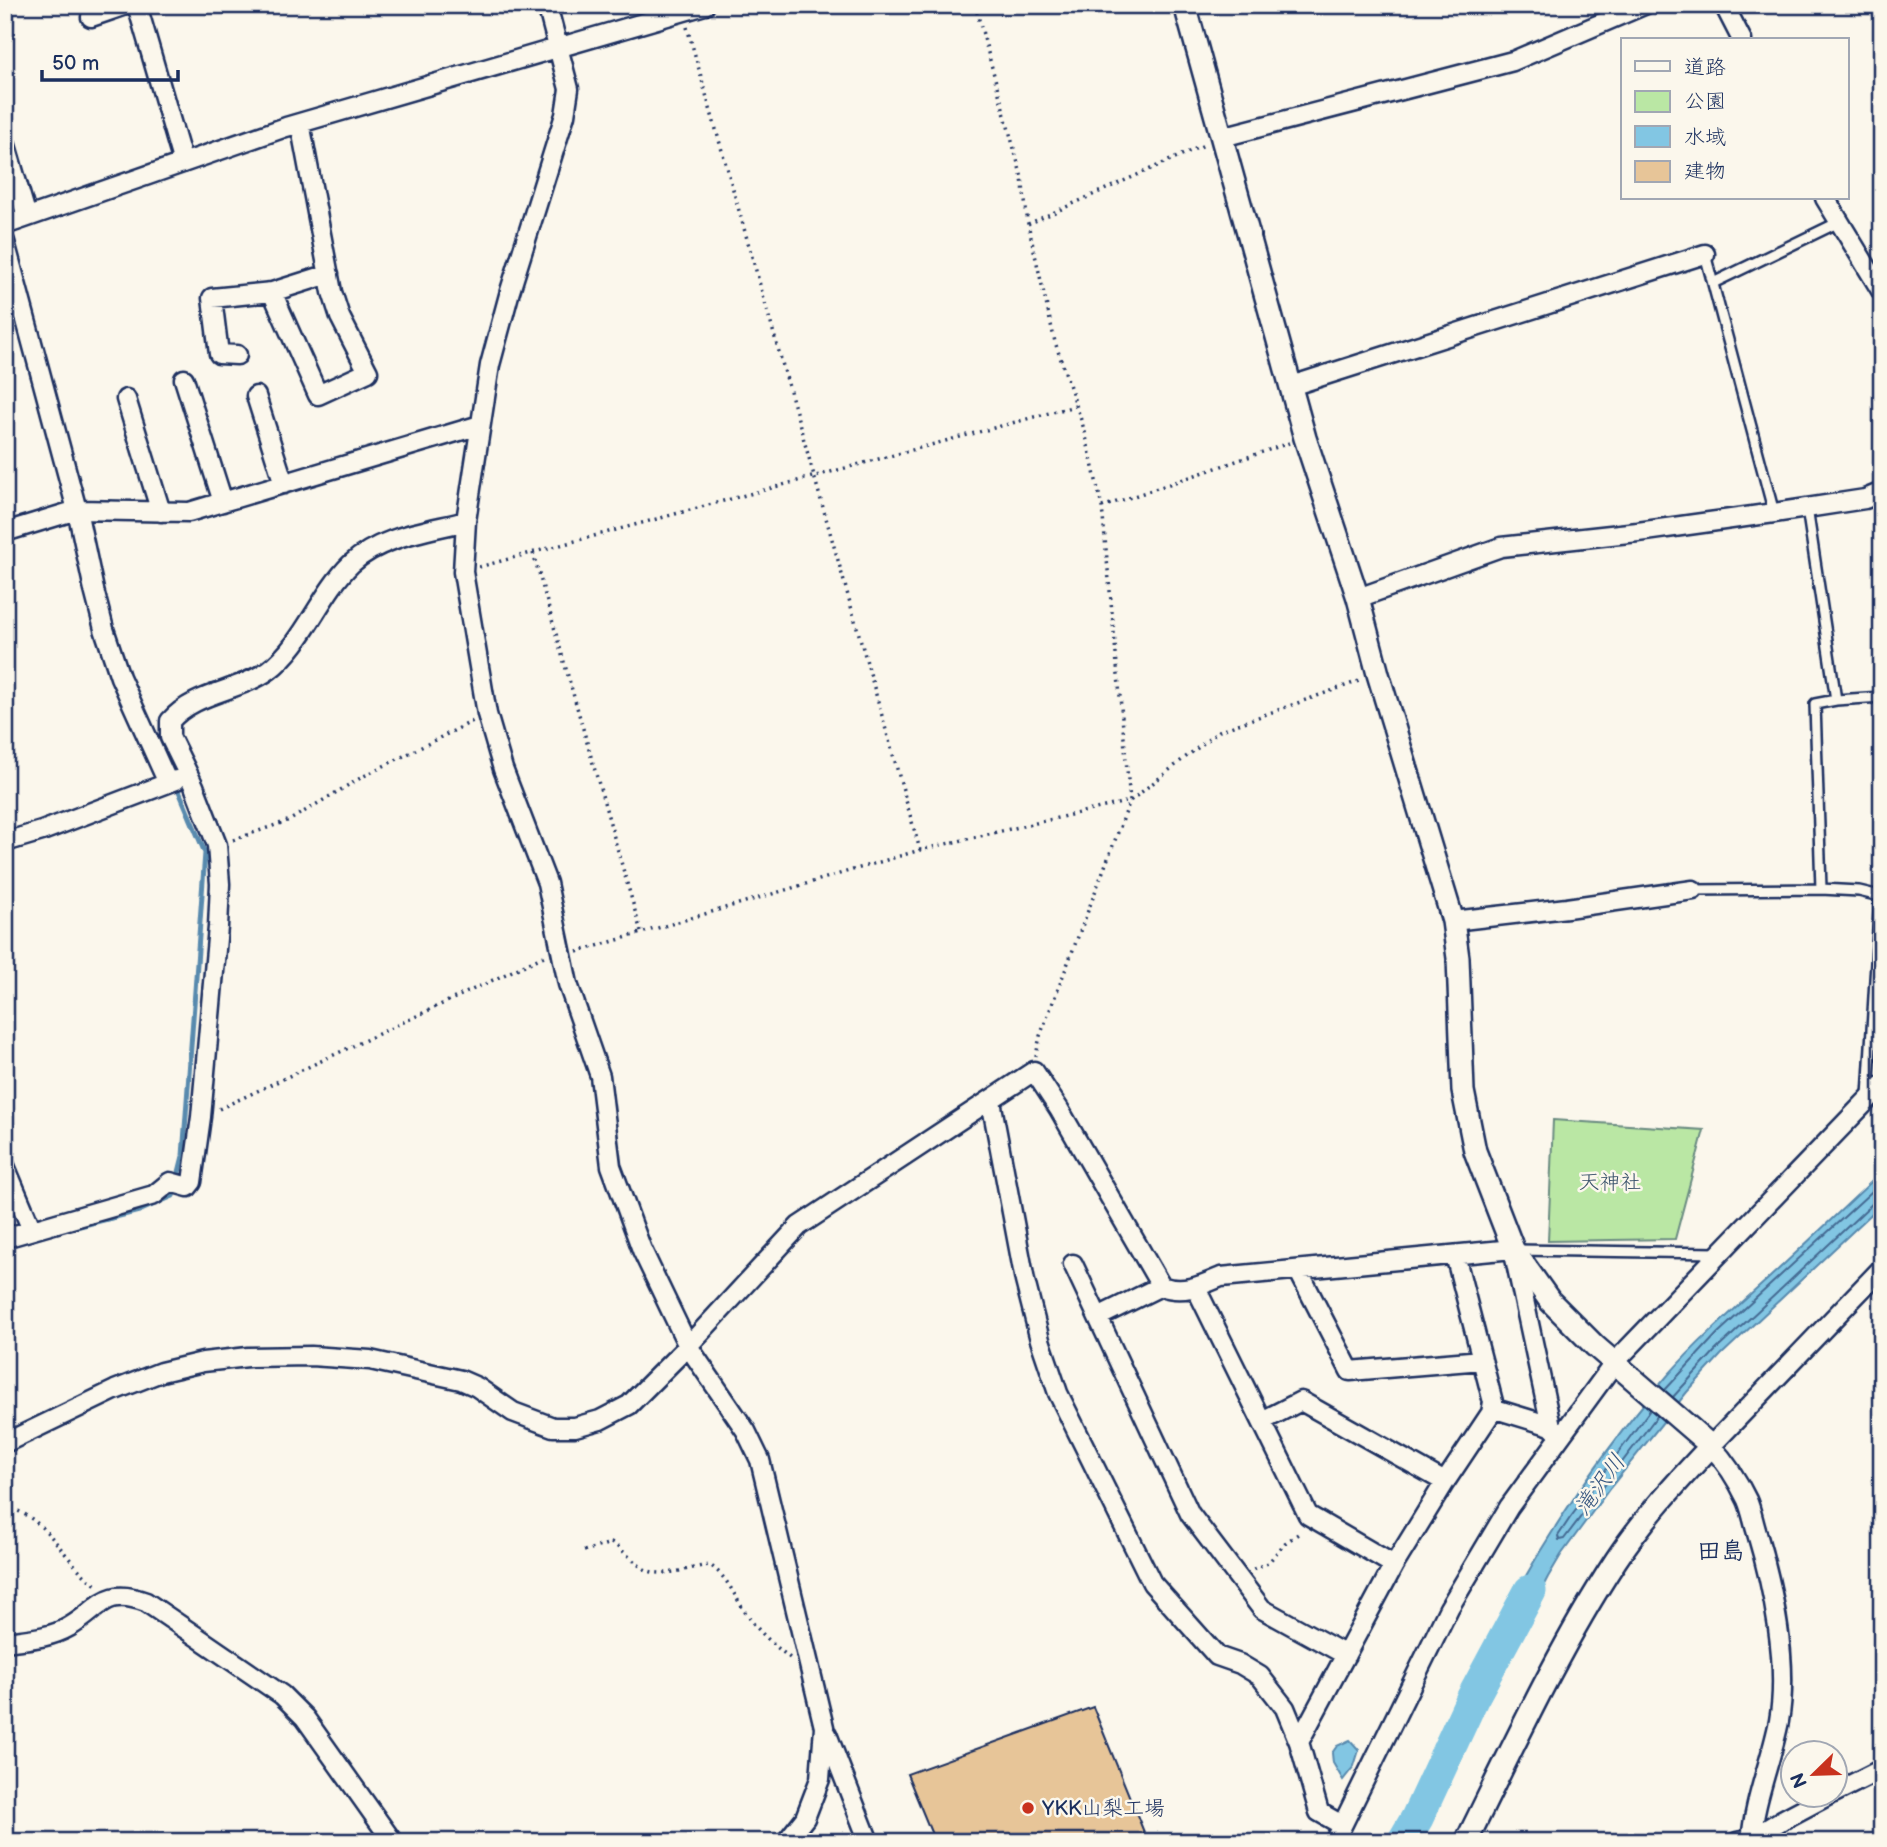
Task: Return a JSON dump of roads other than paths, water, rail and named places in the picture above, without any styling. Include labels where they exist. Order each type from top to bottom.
[{"type":"street","points":[[90,17],[126,5]]},
{"type":"street","points":[[137,5],[183,163]]},
{"type":"street","points":[[547,5],[569,89],[565,115],[510,291],[491,365],[480,425],[466,521],[463,572],[472,636],[487,714],[503,769],[547,883],[568,984],[600,1076],[611,1166],[642,1251],[688,1346],[746,1431],[760,1460],[824,1727],[869,1842]]},
{"type":"street","points":[[5,142],[17,221],[300,123],[705,5]]},
{"type":"street","points":[[1185,5],[1306,438],[1359,598],[1378,674],[1453,921],[1458,958],[1463,1091],[1475,1151],[1513,1250],[1556,1431]]},
{"type":"street","points":[[1222,137],[1513,61],[1644,5]]},
{"type":"street","points":[[1724,5],[1741,38]]},
{"type":"street","points":[[272,292],[318,395],[368,372],[340,317],[300,123]]},
{"type":"street","points":[[1826,200],[1882,292]]},
{"type":"street","points":[[5,242],[82,511],[93,590],[120,677],[217,845],[220,884],[201,1117],[192,1182],[188,1187],[178,1184],[154,1195],[5,1238]]},
{"type":"street","points":[[1291,386],[1705,254]]},
{"type":"street","points":[[237,355],[219,354],[212,299],[272,292],[329,274]]},
{"type":"street","points":[[184,379],[223,502]]},
{"type":"street","points":[[256,396],[284,484]]},
{"type":"street","points":[[126,399],[161,512]]},
{"type":"street","points":[[5,532],[82,511],[189,512],[480,425]]},
{"type":"street","points":[[1359,598],[1501,547],[1774,513],[1865,499],[1882,492]]},
{"type":"street","points":[[177,779],[170,721],[179,711],[191,703],[240,686],[269,669],[289,648],[350,565],[368,551],[392,540],[466,521]]},
{"type":"street","points":[[5,842],[43,831],[177,779]]},
{"type":"street","points":[[1453,921],[1693,890]]},
{"type":"street","points":[[5,1443],[115,1390],[161,1372],[203,1362],[248,1357],[311,1356],[370,1360],[461,1380],[477,1387],[513,1412],[553,1427],[575,1427],[600,1420],[629,1405],[688,1346],[799,1226],[1034,1072],[1059,1109],[1161,1286],[1174,1291],[1196,1288],[1222,1277],[1513,1250]]},
{"type":"street","points":[[991,1101],[1025,1281],[1040,1339],[1058,1392],[1153,1583],[1217,1656],[1240,1664],[1260,1676],[1285,1708],[1299,1742],[1319,1812],[1338,1834],[1449,1608],[1556,1431],[1619,1367],[1719,1254],[1882,1085]]},
{"type":"street","points":[[5,1166],[32,1230]]},
{"type":"street","points":[[1513,1250],[1550,1301],[1619,1367],[1705,1440],[1728,1464],[1748,1502],[1764,1556],[1777,1627],[1782,1685],[1779,1721],[1746,1841]]},
{"type":"street","points":[[1299,1742],[1394,1565],[1491,1413],[1493,1402],[1455,1255]]},
{"type":"street","points":[[1073,1264],[1190,1514],[1262,1609],[1346,1655]]},
{"type":"street","points":[[1466,1842],[1561,1653],[1616,1559],[1705,1440],[1882,1268]]},
{"type":"street","points":[[1298,1269],[1350,1371],[1482,1360]]},
{"type":"street","points":[[1098,1317],[1161,1286]]},
{"type":"street","points":[[1196,1288],[1312,1518],[1394,1565]]},
{"type":"street","points":[[1262,1421],[1301,1401],[1445,1482]]},
{"type":"street","points":[[1492,1408],[1556,1431]]},
{"type":"street","points":[[5,1642],[50,1635],[69,1627],[112,1596],[133,1597],[145,1602],[282,1695],[305,1718],[393,1842]]},
{"type":"street","points":[[786,1842],[805,1818],[820,1779],[824,1727]]},
{"type":"street","points":[[1848,1786],[1882,1769]]},
{"type":"street","points":[[1746,1841],[1806,1808]]},
{"type":"lane","points":[[1713,283],[1839,222]]},
{"type":"lane","points":[[1705,254],[1774,513]]},
{"type":"lane","points":[[1807,508],[1836,700]]},
{"type":"lane","points":[[1821,890],[1815,704],[1882,697]]},
{"type":"lane","points":[[1693,890],[1859,891],[1880,896],[1868,1097]]},
{"type":"lane","points":[[1513,1250],[1719,1254]]},
{"type":"water","points":[[1882,1172],[1882,1204],[1721,1355],[1687,1392],[1610,1488],[1561,1555],[1519,1633],[1499,1625],[1576,1495],[1621,1433],[1669,1374],[1705,1336]]},
{"type":"water","points":[[1350,1740],[1359,1750],[1354,1766],[1343,1780],[1333,1763],[1332,1753],[1337,1746]]},
{"type":"waterway","points":[[5,214],[13,243]]},
{"type":"waterway","points":[[76,1227],[139,1211],[173,1196],[183,1156],[205,853],[176,784]]},
{"type":"waterway","name":"滝沢川","points":[[1403,1842],[1417,1818],[1472,1699],[1530,1591]]},
{"type":"place","name":"YKK山梨工場","points":[[1028,1808]]},
{"type":"district","name":"田島","points":[[1721,1551]]},
{"type":"park label","name":"天神社","points":[[1610,1182]]}]
